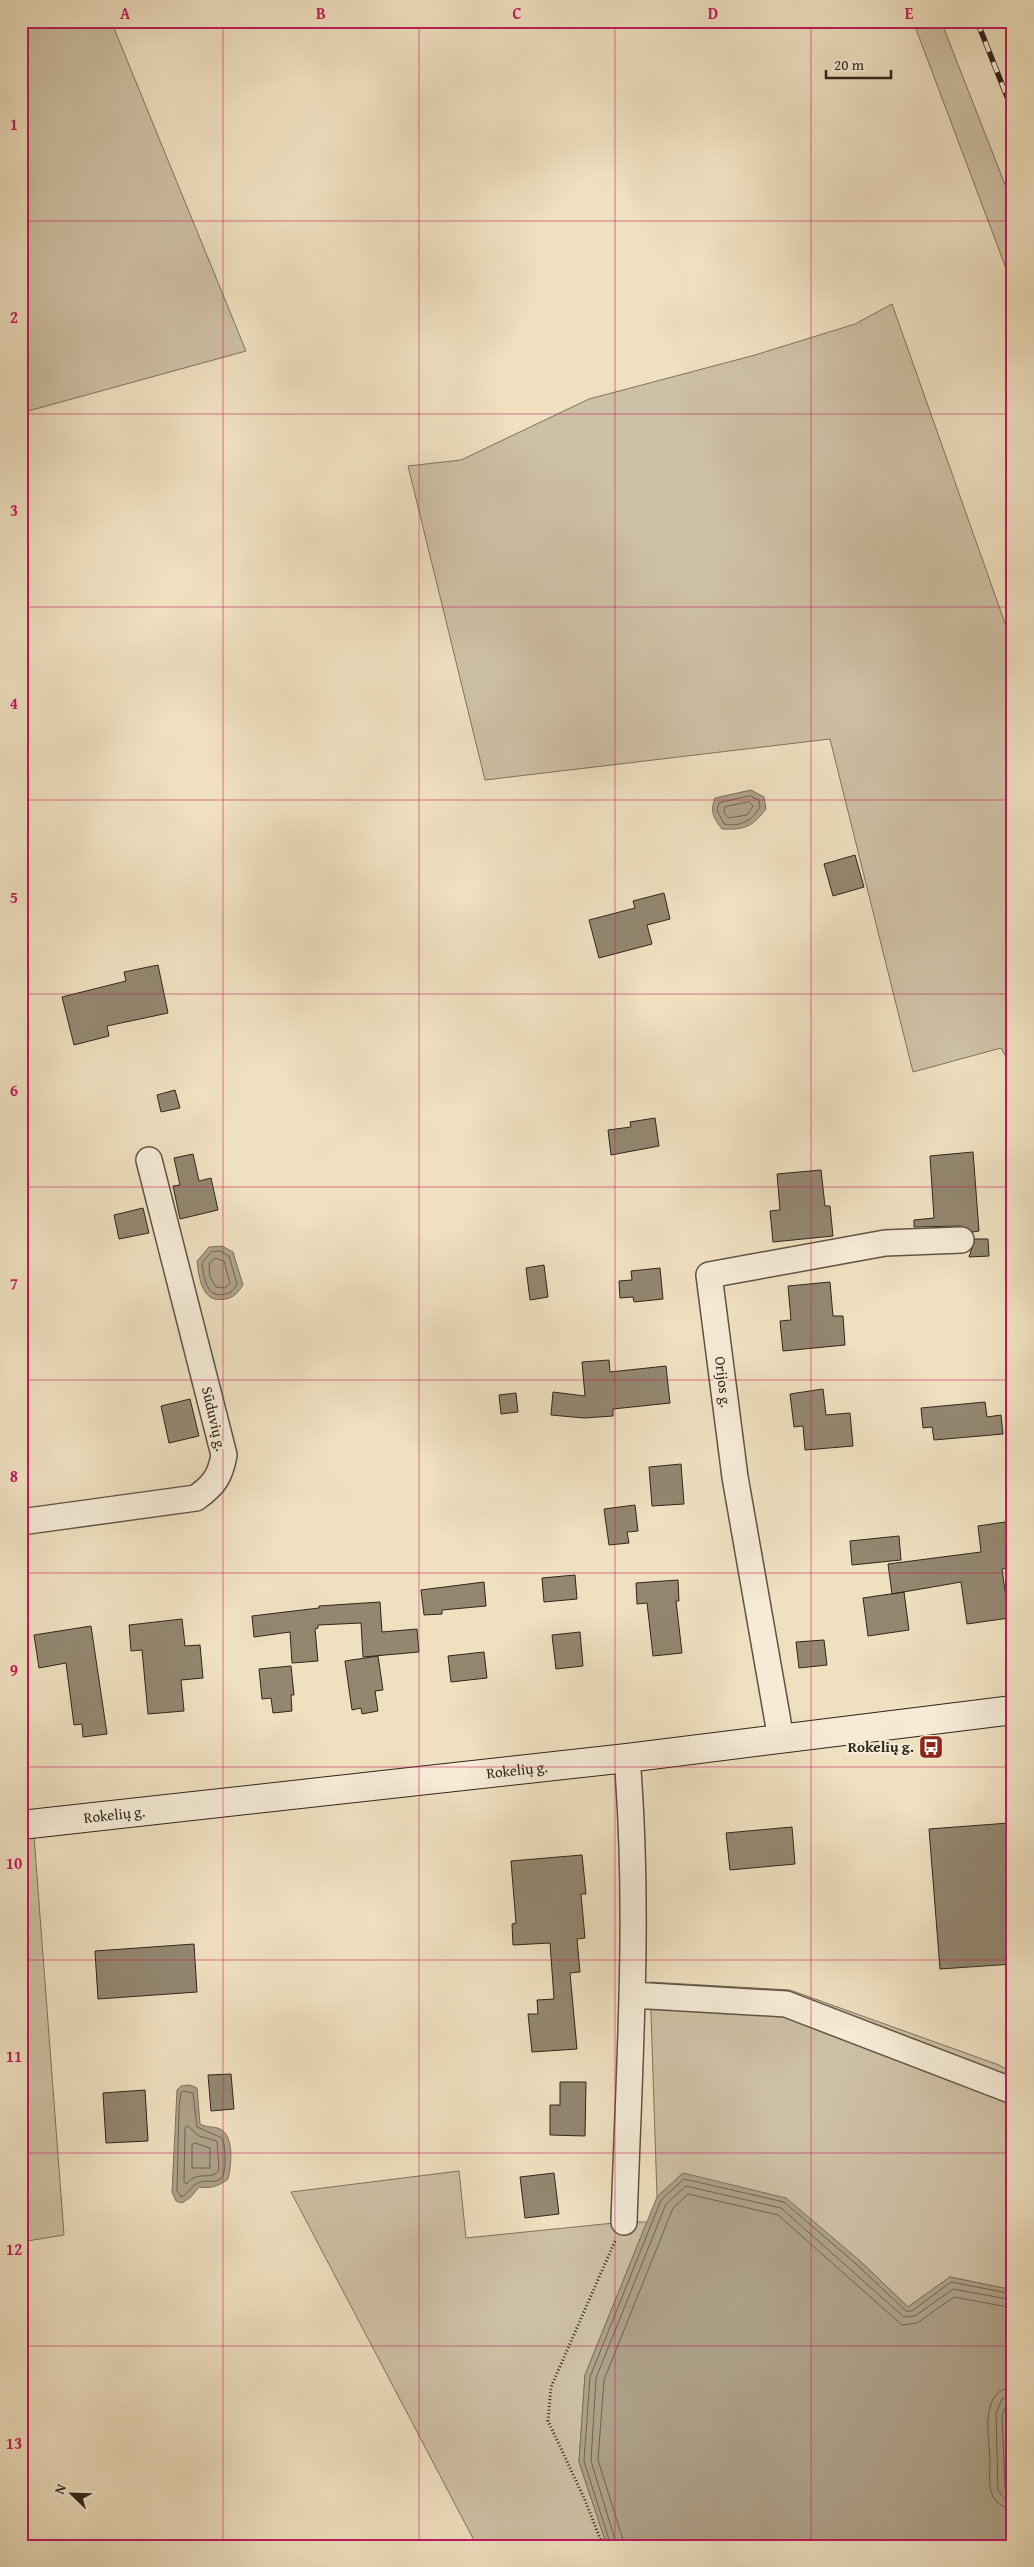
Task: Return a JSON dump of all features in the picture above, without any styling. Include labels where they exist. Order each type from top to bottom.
[{"type":"main road","name":"Rokelių g.","points":[[21,1825],[627,1758],[1013,1710]]},
{"type":"street","name":"Sūduvių g.","points":[[21,1522],[196,1498],[208,1489],[221,1474],[224,1455],[149,1160]]},
{"type":"street","name":"Orijos g.","points":[[781,1739],[735,1477],[709,1275],[885,1244],[961,1240]]},
{"type":"street","points":[[624,2222],[632,1995],[632,1813],[627,1758]]},
{"type":"street","points":[[632,1995],[786,2004],[1013,2091]]},
{"type":"path","points":[[603,2546],[585,2500],[548,2421],[551,2387],[624,2222]]},
{"type":"shaded area","points":[[21,21],[111,21],[246,351],[21,413]]},
{"type":"shaded area","points":[[913,21],[941,21],[1013,205],[1013,287]]},
{"type":"shaded area","points":[[892,304],[1013,646],[1013,1069],[1001,1048],[913,1072],[830,739],[485,780],[408,466],[461,460],[589,399],[755,355],[855,324]]},
{"type":"shaded area","points":[[34,1836],[64,2235],[21,2242],[21,1837]]},
{"type":"shaded area","points":[[650,1982],[790,1990],[999,2065],[1013,2073],[1013,2290],[950,2277],[908,2307],[859,2260],[683,2173],[657,2197]]},
{"type":"shaded area","points":[[459,2171],[466,2238],[624,2222],[647,2222],[585,2375],[579,2462],[607,2546],[477,2546],[291,2192]]},
{"type":"shaded area","points":[[1013,2401],[1013,2491],[1009,2488],[1007,2414]]},
{"type":"water","points":[[751,790],[764,797],[766,809],[752,824],[737,829],[722,829],[713,814],[715,798]]},
{"type":"water","points":[[222,1246],[233,1252],[243,1285],[233,1296],[217,1300],[211,1298],[203,1288],[197,1261],[209,1247]]},
{"type":"water","points":[[190,2085],[197,2088],[200,2124],[218,2128],[225,2133],[230,2145],[231,2160],[228,2179],[207,2188],[199,2187],[191,2197],[182,2203],[176,2201],[172,2192],[177,2090],[181,2086]]},
{"type":"water","points":[[683,2173],[786,2198],[859,2260],[908,2307],[950,2277],[1013,2290],[1013,2401],[1007,2414],[1009,2488],[1013,2491],[1013,2546],[607,2546],[579,2462],[585,2375],[657,2197]]},
{"type":"building","points":[[855,855],[864,887],[833,896],[824,864]]},
{"type":"building","points":[[664,893],[670,919],[647,925],[652,944],[599,958],[589,920],[635,908],[633,901]]},
{"type":"building","points":[[158,965],[168,1013],[107,1026],[109,1036],[74,1045],[62,997],[126,981],[124,972]]},
{"type":"building","points":[[175,1090],[180,1108],[161,1112],[157,1095]]},
{"type":"building","points":[[655,1118],[659,1146],[611,1155],[608,1130],[631,1127],[630,1122]]},
{"type":"building","points":[[973,1152],[979,1231],[973,1232],[960,1226],[914,1227],[914,1220],[934,1218],[930,1156]]},
{"type":"building","points":[[193,1154],[199,1181],[211,1178],[218,1210],[180,1219],[173,1186],[180,1185],[174,1158]]},
{"type":"building","points":[[821,1170],[825,1206],[830,1206],[833,1236],[773,1242],[770,1211],[780,1210],[777,1174]]},
{"type":"building","points":[[143,1208],[149,1233],[119,1239],[114,1215]]},
{"type":"building","points":[[975,1239],[988,1239],[989,1256],[969,1257]]},
{"type":"building","points":[[544,1265],[548,1297],[530,1300],[526,1268]]},
{"type":"building","points":[[660,1268],[663,1299],[634,1302],[633,1297],[620,1298],[619,1281],[632,1280],[631,1271]]},
{"type":"building","points":[[830,1282],[833,1316],[843,1316],[845,1345],[783,1351],[780,1321],[791,1320],[788,1286]]},
{"type":"building","points":[[609,1360],[610,1372],[666,1366],[670,1403],[613,1409],[613,1416],[584,1418],[551,1415],[553,1392],[585,1396],[582,1362]]},
{"type":"building","points":[[823,1389],[826,1415],[850,1413],[853,1446],[805,1450],[803,1426],[794,1427],[790,1394]]},
{"type":"building","points":[[516,1393],[518,1412],[501,1414],[499,1395]]},
{"type":"building","points":[[190,1399],[199,1436],[169,1443],[161,1406]]},
{"type":"building","points":[[985,1402],[987,1417],[1001,1415],[1003,1434],[934,1440],[932,1427],[923,1428],[921,1408]]},
{"type":"building","points":[[681,1464],[684,1504],[652,1506],[649,1467]]},
{"type":"building","points":[[635,1505],[638,1531],[627,1532],[629,1543],[609,1545],[604,1509]]},
{"type":"building","points":[[1005,1522],[1009,1551],[1013,1551],[1013,1568],[1002,1569],[1009,1618],[967,1624],[961,1582],[892,1594],[888,1564],[981,1552],[978,1526]]},
{"type":"building","points":[[899,1536],[901,1560],[852,1565],[850,1541]]},
{"type":"building","points":[[575,1575],[577,1599],[544,1602],[542,1578]]},
{"type":"building","points":[[678,1580],[679,1601],[676,1601],[682,1653],[653,1656],[647,1603],[637,1604],[636,1583]]},
{"type":"building","points":[[484,1582],[486,1606],[442,1610],[442,1614],[424,1615],[421,1590]]},
{"type":"building","points":[[904,1592],[909,1630],[868,1636],[863,1598]]},
{"type":"building","points":[[380,1602],[382,1632],[417,1629],[419,1652],[363,1657],[361,1623],[318,1625],[318,1628],[315,1629],[318,1661],[292,1663],[290,1632],[254,1637],[252,1616],[319,1608],[319,1606]]},
{"type":"building","points":[[182,1619],[185,1646],[200,1645],[203,1678],[181,1680],[184,1711],[148,1714],[142,1650],[131,1651],[129,1625]]},
{"type":"building","points":[[91,1626],[107,1734],[83,1737],[82,1724],[74,1725],[66,1663],[39,1668],[34,1635]]},
{"type":"building","points":[[580,1632],[583,1666],[556,1669],[552,1635]]},
{"type":"building","points":[[824,1640],[827,1665],[799,1668],[796,1642]]},
{"type":"building","points":[[484,1652],[487,1678],[451,1682],[448,1656]]},
{"type":"building","points":[[378,1656],[383,1690],[375,1691],[378,1711],[362,1714],[361,1708],[352,1710],[345,1661]]},
{"type":"building","points":[[291,1666],[294,1695],[291,1695],[292,1711],[273,1713],[271,1698],[262,1699],[259,1669]]},
{"type":"building","points":[[1009,1823],[1013,1876],[1013,1964],[940,1969],[929,1829]]},
{"type":"building","points":[[792,1827],[795,1864],[730,1870],[726,1833]]},
{"type":"building","points":[[582,1855],[586,1894],[581,1894],[585,1938],[577,1939],[580,1972],[570,1973],[577,2049],[532,2052],[528,2014],[538,2014],[537,2000],[554,1999],[550,1943],[513,1945],[512,1924],[516,1923],[511,1861]]},
{"type":"building","points":[[194,1944],[197,1992],[98,1999],[95,1951]]},
{"type":"building","points":[[231,2074],[234,2109],[211,2111],[208,2075]]},
{"type":"building","points":[[560,2082],[586,2082],[585,2136],[550,2135],[550,2105],[560,2105]]},
{"type":"building","points":[[145,2090],[148,2141],[106,2143],[103,2093]]},
{"type":"building","points":[[554,2173],[559,2214],[525,2218],[520,2177]]},
{"type":"railway","points":[[977,21],[1013,112]]},
{"type":"railway","points":[[1011,21],[1013,25]]},
{"type":"place","name":"Rokelių g.","points":[[931,1747]]}]
